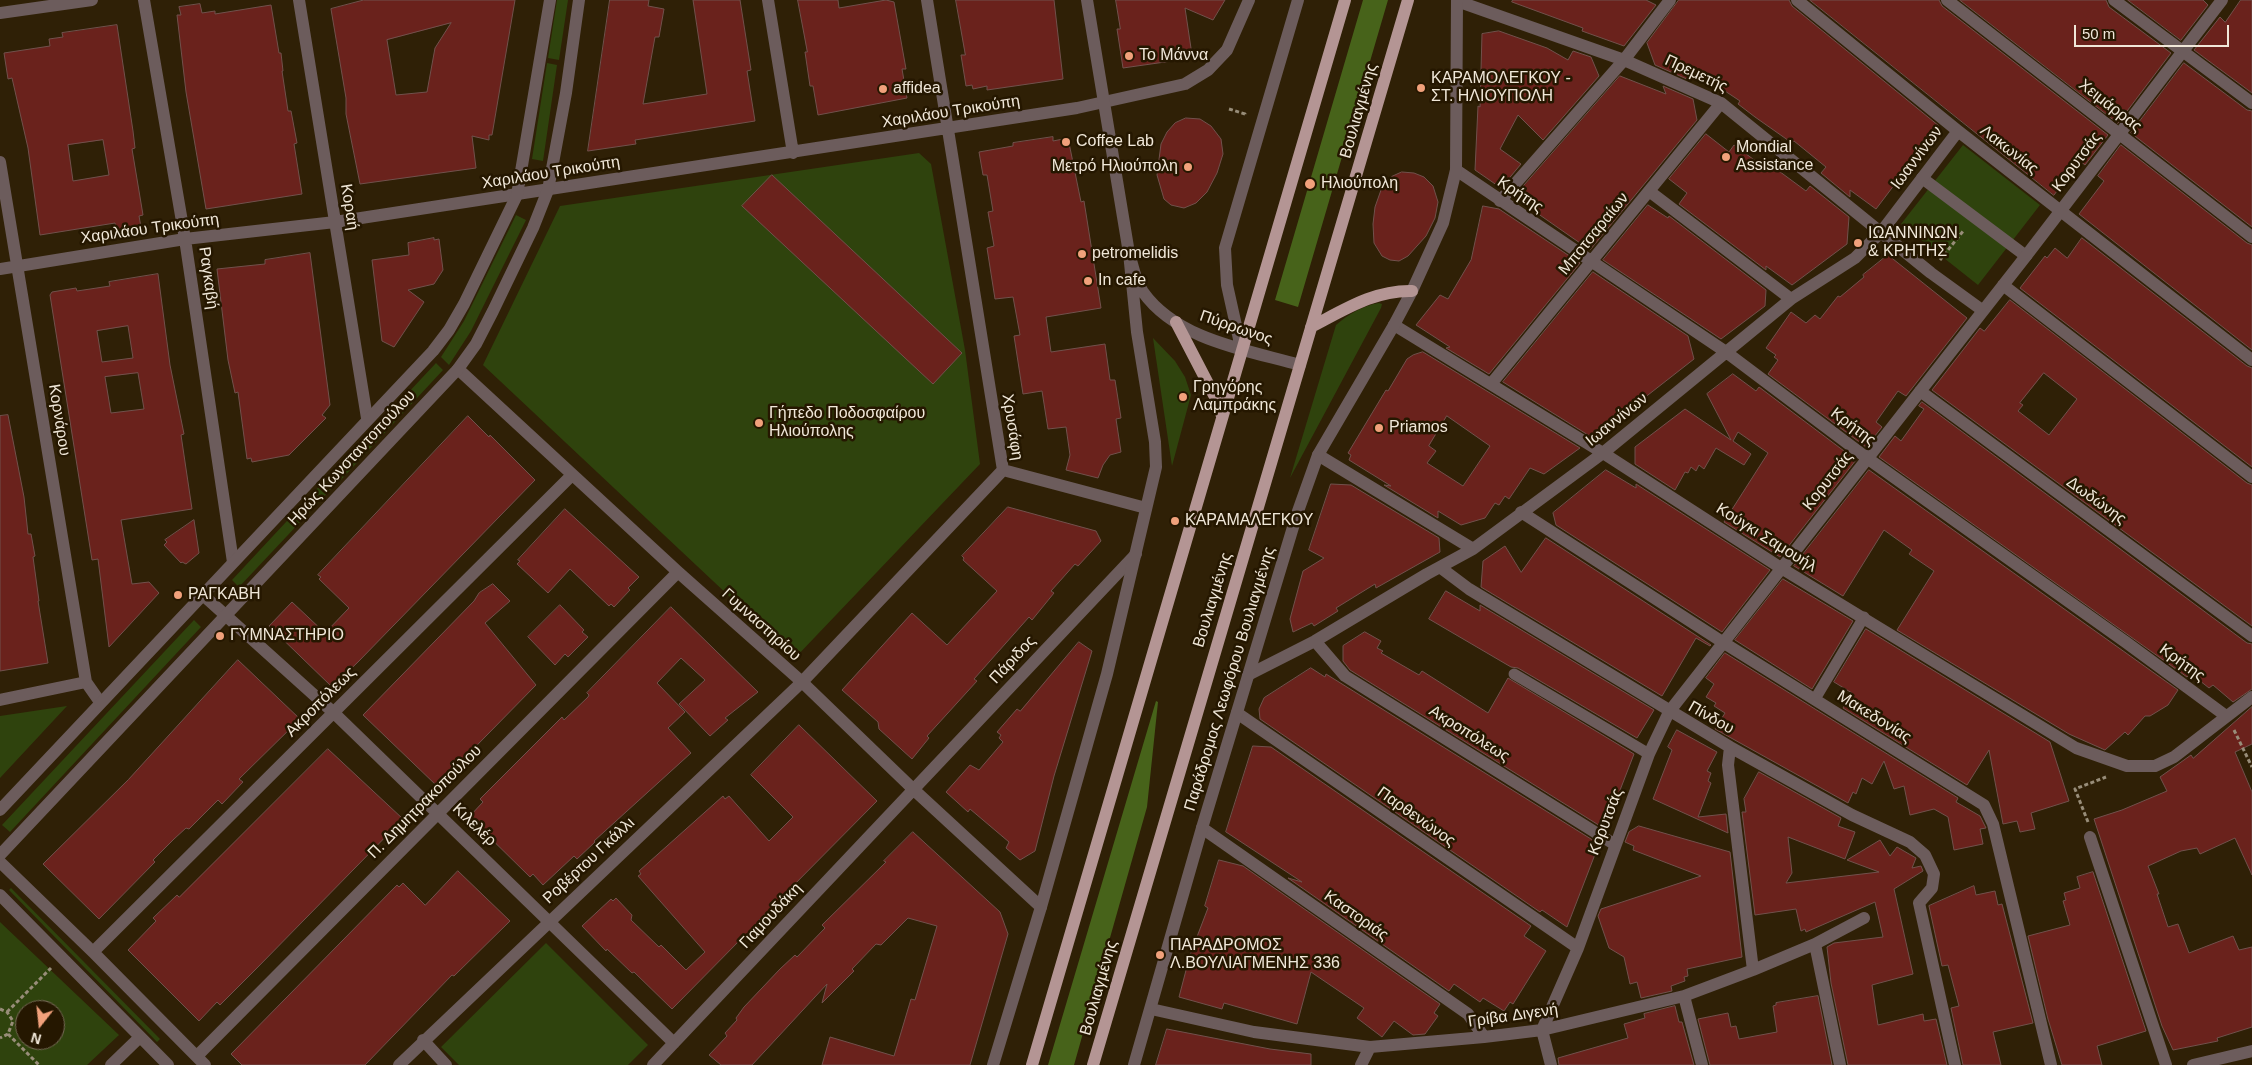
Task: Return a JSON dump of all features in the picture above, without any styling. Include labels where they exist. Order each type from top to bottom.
[{"type":"main road","points":[[1032,1065],[1241,348],[1345,0]]},
{"type":"main road","name":"Βουλιαγμένης","points":[[1093,1065],[1408,0]]},
{"type":"main road","points":[[1311,327],[1373,296],[1391,291],[1412,291]]},
{"type":"main road","points":[[1176,322],[1215,397],[1222,416]]},
{"type":"street","points":[[0,13],[92,0]]},
{"type":"street","name":"Ραγκαβή","points":[[144,0],[186,239],[233,562]]},
{"type":"street","name":"Κοραή","points":[[300,0],[367,418]]},
{"type":"street","name":"Ηρώς Κωνσταντοπούλου","points":[[0,810],[432,351],[449,330],[464,304],[517,194],[550,0]]},
{"type":"street","name":"Ηρώς Κωνσταντοπούλου","points":[[0,855],[458,369],[476,344],[533,228],[548,190],[566,93],[579,0]]},
{"type":"street","points":[[768,0],[792,153]]},
{"type":"street","name":"Χρυσάφη","points":[[802,682],[1003,470],[927,0]]},
{"type":"street","name":"Πύρρωνος","points":[[1087,0],[1129,253],[1135,275],[1143,292],[1176,322],[1205,337],[1300,365]]},
{"type":"street","name":"Χαριλάου Τρικούπη","points":[[0,268],[186,239],[335,222],[947,130],[1105,102],[1186,84],[1208,70],[1227,50],[1248,0]]},
{"type":"street","points":[[1241,348],[1225,272],[1225,248],[1298,0]]},
{"type":"street","name":"Πρεμετής","points":[[1457,0],[1624,60],[1721,103],[1931,273],[1982,310]]},
{"type":"street","name":"Παράδρομος Λεωφόρου Βουλιαγμένης","points":[[1134,1065],[1202,828],[1297,514],[1318,455],[1394,325],[1412,291],[1442,223],[1456,170],[1457,0]]},
{"type":"street","points":[[1500,202],[1624,60],[1670,0]]},
{"type":"street","name":"Λακωνίας","points":[[1797,0],[2060,211],[2252,360]]},
{"type":"street","name":"Χειμάρρας","points":[[1948,0],[2252,237]]},
{"type":"street","points":[[2114,0],[2252,103]]},
{"type":"street","name":"Κορυτσάς","points":[[1542,1030],[1578,948],[1614,844],[1649,754],[1670,712],[1866,458],[2026,256],[2222,0]]},
{"type":"street","name":"Μποτσαραίων","points":[[1491,384],[1721,103]]},
{"type":"street","name":"Ιωαννίνων","points":[[1248,676],[1315,641],[1427,574],[1473,549],[1520,512],[1603,453],[1791,299],[1855,258],[1882,232],[1958,130]]},
{"type":"street","name":"Κορνάρου","points":[[0,162],[86,682]]},
{"type":"street","name":"Κρήτης","points":[[1456,170],[1500,202],[1592,261],[1726,352],[1866,458],[2127,643],[2226,716]]},
{"type":"street","points":[[1922,178],[2026,256]]},
{"type":"street","points":[[1650,191],[1791,299]]},
{"type":"street","points":[[993,1065],[1041,907],[1107,674],[1156,466],[1155,442],[1137,332],[1129,253]]},
{"type":"street","points":[[2003,285],[2252,476]]},
{"type":"street","name":"Κούγκι Σαμουήλ","points":[[1394,325],[1603,453],[1781,568],[1864,616],[2076,748],[2101,759],[2127,766]]},
{"type":"street","name":"Γυμναστηρίου","points":[[458,369],[678,572],[802,682],[913,790],[1041,907]]},
{"type":"street","name":"Δωδώνης","points":[[1920,391],[2252,636]]},
{"type":"street","points":[[1318,455],[1473,549]]},
{"type":"street","points":[[1003,470],[1146,508]]},
{"type":"street","name":"Ακροπόλεως","points":[[93,952],[572,475]]},
{"type":"street","name":"Μακεδονίας","points":[[1520,512],[1724,643],[1984,805],[1993,824],[2051,1065]]},
{"type":"street","name":"Πάριδος","points":[[913,790],[1136,554]]},
{"type":"street","name":"Πίνδου","points":[[1441,568],[1469,590],[1670,712],[1852,815],[1910,842],[1925,855],[1934,874],[1932,888],[1919,904],[1955,1065]]},
{"type":"street","name":"Π. Δημητρακοπούλου","points":[[201,1061],[438,812],[678,572]]},
{"type":"street","name":"Κιλελέρ","points":[[203,595],[334,713],[674,1043]]},
{"type":"street","name":"Ακροπόλεως","points":[[1315,641],[1345,676],[1614,844]]},
{"type":"street","points":[[0,700],[86,682],[100,702]]},
{"type":"street","name":"Ροβέρτου Γκάλλι","points":[[399,1065],[549,920],[802,682]]},
{"type":"street","points":[[2127,766],[2155,766],[2174,757],[2252,697]]},
{"type":"street","name":"Παρθενώνος","points":[[1237,713],[1578,948]]},
{"type":"street","points":[[1730,747],[1728,765],[1753,970]]},
{"type":"street","name":"Γιαμουδάκη","points":[[653,1065],[913,790]]},
{"type":"street","name":"Καστοριάς","points":[[1202,828],[1468,1014],[1484,1037]]},
{"type":"street","points":[[2090,837],[2166,1065]]},
{"type":"street","points":[[0,862],[201,1061]]},
{"type":"street","points":[[0,895],[168,1065]]},
{"type":"street","name":"Γρίβα Διγενή","points":[[1151,1009],[1254,1032],[1370,1047],[1542,1030],[1684,996],[1815,944],[1864,918]]},
{"type":"street","points":[[1815,944],[1840,1065]]},
{"type":"street","points":[[1684,996],[1702,1065]]},
{"type":"street","points":[[1542,1030],[1551,1065]]},
{"type":"street","points":[[110,1065],[140,1037]]},
{"type":"street","points":[[423,1040],[446,1065]]},
{"type":"street","points":[[1361,1065],[1370,1047]]},
{"type":"street","points":[[2193,1065],[2252,1051]]},
{"type":"lane","points":[[1815,699],[1864,616]]},
{"type":"lane","points":[[1514,674],[1649,754]]},
{"type":"path","points":[[1229,110],[1245,114],[1243,121]]},
{"type":"path","points":[[1931,273],[1974,217]]},
{"type":"path","points":[[2226,716],[2252,767]]},
{"type":"path","points":[[2090,837],[2090,829],[2075,789],[2127,766]]},
{"type":"path","points":[[8,1012],[61,957]]},
{"type":"path","points":[[0,1008],[8,1012],[12,1021],[8,1034],[0,1038]]},
{"type":"path","points":[[8,1034],[38,1065]]},
{"type":"green space","points":[[557,0],[568,0],[559,60],[548,58]]},
{"type":"green space","points":[[1363,0],[1388,0],[1298,307],[1275,300]]},
{"type":"green space","points":[[547,63],[557,65],[543,161],[532,159]]},
{"type":"green space","points":[[1963,145],[2040,205],[1978,285],[1901,224]]},
{"type":"green space","name":"Γήπεδο Ποδοσφαίρου Ηλιούπολης","points":[[919,153],[931,164],[965,350],[980,464],[795,658],[483,365],[560,206]]},
{"type":"green space","points":[[516,215],[526,220],[471,331],[449,365],[441,357],[464,321]]},
{"type":"green space","points":[[1379,303],[1382,304],[1381,308],[1290,478],[1336,325],[1356,311]]},
{"type":"green space","points":[[1153,338],[1175,361],[1185,377],[1191,395],[1172,466]]},
{"type":"green space","points":[[436,363],[443,370],[340,481],[332,474]]},
{"type":"green space","points":[[327,478],[335,485],[239,587],[232,580]]},
{"type":"green space","points":[[194,620],[201,627],[10,832],[2,825]]},
{"type":"green space","points":[[1156,701],[1158,702],[1147,807],[1074,1065],[1048,1065]]},
{"type":"green space","points":[[67,706],[0,778],[0,716]]},
{"type":"green space","points":[[11,888],[160,1039],[157,1042],[9,890]]},
{"type":"green space","points":[[0,922],[119,1035],[87,1065],[0,1065]]},
{"type":"green space","points":[[546,943],[648,1045],[628,1065],[459,1065],[441,1047]]},
{"type":"building","points":[[364,0],[515,0],[492,135],[489,135],[489,140],[472,136],[476,168],[360,184],[346,114],[346,98],[331,9]],"holes":[[[451,23],[435,48],[427,92],[396,95],[387,40]]]},
{"type":"building","points":[[610,0],[649,0],[648,6],[664,9],[659,37],[655,37],[643,104],[707,94],[693,0],[740,0],[751,70],[747,71],[755,121],[635,140],[636,144],[588,151]]},
{"type":"building","points":[[798,0],[838,0],[839,8],[886,0],[894,2],[906,69],[902,69],[907,98],[818,115],[813,86],[810,86],[805,52],[807,52]]},
{"type":"building","points":[[956,0],[1054,0],[1063,79],[987,90],[987,86],[973,89],[972,85],[966,86],[961,55],[965,55]]},
{"type":"building","points":[[1116,0],[1225,0],[1213,20],[1185,8],[1192,55],[1179,57],[1179,60],[1123,68],[1117,29],[1120,29]]},
{"type":"building","points":[[1513,0],[1646,0],[1656,5],[1624,46],[1582,31],[1583,28],[1512,2]]},
{"type":"building","points":[[1679,0],[1789,0],[1792,6],[1939,126],[1876,209],[1850,190],[1850,197],[1821,173],[1826,167],[1794,141],[1792,143],[1738,104],[1740,101],[1686,65],[1689,80],[1655,65],[1647,43]]},
{"type":"building","points":[[1810,0],[1939,0],[1942,6],[2108,135],[2085,165],[2080,161],[2054,195]]},
{"type":"building","points":[[1960,0],[2106,0],[2109,7],[2171,53],[2118,123]]},
{"type":"building","points":[[2128,0],[2203,0],[2208,5],[2181,40]]},
{"type":"building","points":[[2241,0],[2252,0],[2252,93],[2194,50],[2220,17],[2225,22]]},
{"type":"building","points":[[200,4],[202,13],[215,11],[215,14],[271,5],[279,53],[281,53],[288,111],[291,111],[297,143],[294,144],[302,194],[206,209],[186,92],[177,15],[181,15],[179,7]]},
{"type":"building","points":[[117,25],[133,131],[135,148],[132,149],[143,215],[139,216],[141,227],[117,232],[115,223],[40,235],[28,148],[12,78],[8,79],[4,53],[50,46],[49,39],[63,37],[62,33]],"holes":[[[103,140],[109,175],[73,181],[68,145]]]},
{"type":"building","points":[[1499,31],[1547,48],[1568,60],[1573,51],[1591,57],[1599,76],[1543,140],[1518,115],[1500,149],[1521,164],[1501,188],[1475,170],[1478,106],[1480,107],[1482,34]]},
{"type":"building","points":[[2184,63],[2247,110],[2252,111],[2252,227],[2131,133]]},
{"type":"building","points":[[1620,76],[1666,94],[1663,86],[1693,99],[1697,120],[1590,250],[1514,197]]},
{"type":"building","name":"Μετρό Ηλιούπολη","points":[[1186,118],[1200,119],[1211,126],[1221,139],[1223,154],[1217,173],[1207,192],[1196,203],[1184,208],[1171,205],[1164,199],[1157,175],[1161,144],[1167,132],[1175,123]]},
{"type":"building","points":[[1706,134],[1729,152],[1734,145],[1757,162],[1758,160],[1762,163],[1764,160],[1806,191],[1810,186],[1849,217],[1847,244],[1792,285],[1766,266],[1766,270],[1679,204],[1687,193],[1669,179]]},
{"type":"building","points":[[1053,137],[1053,141],[1068,138],[1081,202],[1084,201],[1101,308],[1046,317],[1051,352],[1105,344],[1110,380],[1115,380],[1121,418],[1116,419],[1121,452],[1110,455],[1103,465],[1098,478],[1066,470],[1070,455],[1066,427],[1048,429],[1042,391],[1023,394],[1014,336],[1020,335],[1013,297],[995,299],[987,248],[994,246],[988,212],[993,211],[987,175],[983,175],[979,152],[1013,146],[1013,143]]},
{"type":"building","points":[[2121,145],[2252,245],[2252,350],[2079,214],[2104,181],[2098,176]]},
{"type":"building","points":[[1402,172],[1414,173],[1424,177],[1433,186],[1438,202],[1435,218],[1426,236],[1408,256],[1399,261],[1390,260],[1382,256],[1374,243],[1373,224],[1375,207],[1381,190],[1391,177]]},
{"type":"building","points":[[772,175],[962,353],[933,384],[742,206]]},
{"type":"building","points":[[1648,205],[1668,218],[1669,216],[1766,290],[1765,306],[1721,339],[1603,260]]},
{"type":"building","points":[[1483,206],[1499,209],[1580,263],[1489,374],[1446,348],[1450,347],[1416,325],[1440,295],[1448,299],[1471,260]]},
{"type":"building","points":[[434,238],[434,240],[439,239],[443,270],[434,284],[408,290],[424,302],[394,347],[382,341],[372,260],[409,255],[408,243]]},
{"type":"building","points":[[2082,238],[2252,368],[2252,467],[2020,288],[2045,256],[2047,258],[2055,248],[2067,258]]},
{"type":"building","points":[[310,253],[330,405],[322,415],[326,418],[289,455],[252,462],[251,458],[247,459],[238,392],[235,393],[228,360],[217,269],[265,264],[265,260]]},
{"type":"building","points":[[1888,255],[1967,318],[1906,396],[1898,391],[1876,422],[1882,427],[1866,447],[1768,374],[1778,360],[1774,357],[1776,355],[1766,348],[1791,312],[1806,323],[1815,315],[1820,319],[1838,296],[1840,297]]},
{"type":"building","points":[[1593,272],[1688,336],[1694,359],[1593,438],[1503,382]]},
{"type":"building","points":[[158,274],[170,365],[184,434],[181,435],[192,509],[121,520],[132,584],[149,582],[159,593],[109,647],[98,559],[92,560],[50,295],[52,292],[76,288],[77,291],[110,286],[109,282]],"holes":[[[128,326],[133,358],[102,362],[97,331]],[[138,373],[144,409],[111,413],[105,377]]]},
{"type":"building","points":[[2010,300],[2252,485],[2252,626],[1932,390],[1980,328],[1984,331]],"holes":[[[2044,373],[2077,399],[2049,435],[2018,411],[2023,405],[2020,403]]]},
{"type":"building","points":[[1423,352],[1580,448],[1544,474],[1530,468],[1509,499],[1505,496],[1499,505],[1495,503],[1485,518],[1461,525],[1438,511],[1438,518],[1384,485],[1391,486],[1349,460],[1351,455],[1348,453],[1386,390],[1388,391],[1407,359]],"holes":[[[1447,416],[1490,446],[1463,486],[1427,463],[1436,451],[1429,446]]]},
{"type":"building","points":[[1733,374],[1756,391],[1759,387],[1856,460],[1780,557],[1724,522],[1768,453],[1738,432],[1733,441],[1751,454],[1744,465],[1716,448],[1704,469],[1699,465],[1696,471],[1691,467],[1688,473],[1685,472],[1675,490],[1635,464],[1635,447],[1685,409],[1731,440],[1707,394]]},
{"type":"building","points":[[1922,402],[2247,643],[2252,644],[2252,689],[2233,702],[2213,685],[2209,688],[2190,673],[2187,677],[1879,457],[1895,436],[1901,441],[1924,409],[1919,406]]},
{"type":"building","points":[[8,415],[24,497],[28,534],[31,534],[35,556],[33,557],[38,601],[48,663],[0,671],[0,416]]},
{"type":"building","points":[[468,416],[535,480],[358,662],[335,684],[333,682],[330,685],[269,626],[292,602],[325,633],[349,608],[319,579],[321,577],[318,575]]},
{"type":"building","points":[[1606,470],[1636,488],[1636,484],[1770,570],[1722,632],[1556,525],[1553,513]]},
{"type":"building","points":[[1869,470],[2178,690],[2168,705],[2150,716],[2145,716],[2128,735],[2125,732],[2105,750],[2069,734],[1897,630],[1934,571],[1909,554],[1912,550],[1884,530],[1843,596],[1794,566]]},
{"type":"building","points":[[1331,484],[1351,485],[1439,538],[1440,552],[1376,588],[1375,584],[1336,608],[1338,611],[1314,626],[1312,623],[1293,632],[1290,619],[1303,571],[1324,558],[1309,550]]},
{"type":"building","points":[[1008,507],[1096,531],[1101,541],[1078,566],[1075,564],[1051,591],[1054,593],[1032,620],[1029,617],[974,679],[977,681],[927,736],[929,738],[912,759],[879,729],[878,722],[842,690],[912,613],[947,645],[997,591],[963,560],[962,556]]},
{"type":"building","points":[[565,509],[639,577],[614,607],[611,604],[609,606],[570,569],[548,593],[517,564],[520,561],[518,560]]},
{"type":"building","points":[[194,520],[199,553],[186,564],[181,563],[164,545],[167,542],[165,540]]},
{"type":"building","points":[[1546,538],[1711,645],[1696,638],[1662,696],[1481,587],[1483,561],[1505,546],[1521,572]]},
{"type":"building","points":[[1783,579],[1853,621],[1812,689],[1735,640]]},
{"type":"building","points":[[493,584],[510,601],[485,623],[536,685],[437,786],[363,715],[474,601],[479,593]]},
{"type":"building","points":[[1446,591],[1480,611],[1480,605],[1654,710],[1637,738],[1518,668],[1511,667],[1429,619]]},
{"type":"building","points":[[560,605],[584,630],[582,632],[588,637],[568,657],[565,654],[555,665],[528,637]]},
{"type":"building","points":[[671,607],[758,692],[725,718],[728,720],[710,736],[679,704],[705,680],[681,658],[657,683],[685,712],[668,728],[691,753],[594,841],[577,859],[574,856],[543,885],[533,874],[530,877],[469,817],[483,802],[480,799],[562,717],[564,720],[588,697],[587,693]]},
{"type":"building","points":[[1866,629],[2050,742],[2069,801],[2031,813],[2035,829],[2020,832],[2017,821],[2003,824],[1989,750],[1967,785],[1843,708],[1852,693],[1834,682]]},
{"type":"building","points":[[1365,632],[1381,641],[1377,648],[1383,651],[1381,653],[1419,675],[1422,671],[1488,713],[1508,678],[1634,754],[1605,829],[1350,670],[1343,661],[1343,646]]},
{"type":"building","points":[[1079,642],[1092,651],[1054,776],[1035,851],[1020,860],[1006,848],[1009,842],[970,809],[968,812],[946,792],[970,765],[979,770],[1003,742],[999,738],[1001,735],[997,732],[1017,709],[1020,711]]},
{"type":"building","points":[[1725,653],[1958,798],[1956,802],[1980,816],[1986,828],[1980,829],[1983,844],[1954,850],[1948,817],[1934,809],[1910,815],[1904,786],[1894,789],[1884,761],[1872,784],[1862,778],[1856,794],[1853,792],[1848,803],[1715,729],[1725,713],[1714,706],[1716,703],[1706,697],[1714,684],[1706,678]]},
{"type":"building","points":[[238,660],[300,719],[239,779],[243,782],[222,804],[218,800],[189,829],[186,828],[174,839],[153,860],[155,862],[99,919],[43,864],[128,780]]},
{"type":"building","points":[[1311,668],[1325,677],[1326,674],[1599,844],[1567,927],[1542,910],[1540,912],[1260,719],[1259,709],[1264,698]]},
{"type":"building","points":[[2252,707],[2252,744],[2235,752],[2252,792],[2252,875],[2235,838],[2200,854],[2197,848],[2181,851],[2148,866],[2159,894],[2157,894],[2168,927],[2178,924],[2189,953],[2233,936],[2239,950],[2252,947],[2252,1027],[2217,1038],[2218,1041],[2173,1050],[2162,1026],[2094,819],[2122,810],[2167,791],[2160,777],[2191,755],[2193,758]]},
{"type":"building","points":[[799,725],[877,801],[759,920],[761,922],[744,939],[742,938],[672,1009],[634,972],[632,973],[607,949],[606,951],[582,926],[611,899],[613,901],[616,898],[632,915],[631,920],[659,947],[661,945],[686,970],[705,952],[638,876],[641,874],[639,871],[723,796],[725,799],[729,796],[769,841],[793,817],[751,775]]},
{"type":"building","points":[[1677,730],[1717,752],[1707,771],[1711,773],[1708,781],[1711,783],[1698,817],[1726,814],[1728,833],[1653,799],[1672,750],[1668,747]]},
{"type":"building","points":[[1253,746],[1271,747],[1531,926],[1524,936],[1546,951],[1513,1004],[1510,1002],[1504,1011],[1483,998],[1480,1002],[1454,984],[1449,991],[1288,878],[1302,882],[1226,832]]},
{"type":"building","points":[[328,749],[403,819],[220,1005],[217,1002],[199,1021],[128,950],[156,921],[153,918],[177,895],[179,897]]},
{"type":"building","points":[[1759,772],[1841,818],[1838,826],[1855,832],[1845,859],[1788,837],[1792,873],[1786,883],[1879,872],[1847,860],[1880,840],[1890,856],[1897,847],[1916,858],[1912,868],[1921,866],[1923,871],[1894,889],[1913,974],[1872,985],[1878,1025],[1923,1014],[1924,1021],[1936,1019],[1947,1065],[1848,1065],[1831,983],[1827,947],[1834,943],[1883,937],[1875,902],[1806,932],[1805,929],[1801,931],[1796,909],[1755,915],[1742,812],[1746,812],[1744,799]]},
{"type":"building","points":[[1639,826],[1730,852],[1742,957],[1687,969],[1688,976],[1684,977],[1685,981],[1671,986],[1672,991],[1641,998],[1637,982],[1630,984],[1624,957],[1609,948],[1598,916],[1601,909],[1701,876],[1633,850],[1634,846],[1625,842],[1629,832]]},
{"type":"building","points":[[913,832],[1000,912],[1008,934],[970,1065],[822,1065],[830,1037],[894,1056],[911,999],[915,1000],[937,926],[908,918],[881,945],[876,944],[852,969],[854,971],[822,1003],[827,984],[752,1065],[721,1065],[709,1055],[727,1036],[725,1033],[737,1020],[736,1018],[744,1007],[780,969],[795,955],[797,957],[825,928],[822,925],[886,862],[884,861]]},
{"type":"building","points":[[1219,860],[1243,866],[1440,1004],[1434,1013],[1438,1016],[1425,1034],[1413,1035],[1394,1021],[1382,1037],[1357,1018],[1364,1008],[1311,972],[1297,1024],[1224,1003],[1222,1009],[1179,997],[1190,955],[1208,908],[1205,906]]},
{"type":"building","points":[[458,871],[510,921],[454,976],[452,975],[365,1065],[242,1065],[231,1054],[397,885],[399,887],[403,883],[425,905]]},
{"type":"building","points":[[2093,872],[2146,1031],[2097,1046],[2102,1065],[2062,1065],[2048,1019],[2028,936],[2070,925],[2063,901],[2066,900],[2064,893],[2080,888],[2077,877]]},
{"type":"building","points":[[1974,886],[1976,895],[1995,891],[1998,905],[2002,904],[2033,1023],[1993,1032],[2001,1065],[1963,1065],[1951,1008],[1959,1006],[1948,965],[1942,966],[1929,906]]},
{"type":"building","points":[[1818,996],[1832,1065],[1710,1065],[1698,1019],[1728,1013],[1731,1027],[1736,1026],[1739,1039],[1777,1032],[1773,1006],[1776,1003]]},
{"type":"building","points":[[1675,1006],[1679,1022],[1682,1022],[1694,1065],[1559,1065],[1558,1058],[1628,1038],[1624,1024],[1645,1018],[1644,1014]]},
{"type":"building","points":[[1167,1029],[1270,1049],[1311,1054],[1311,1065],[1156,1065]]},
{"type":"place","name":"Το Μάννα","points":[[1129,56]]},
{"type":"place","name":"ΚΑΡΑΜΟΛΕΓΚΟΥ - ΣΤ. ΗΛΙΟΥΠΟΛΗ","points":[[1421,88]]},
{"type":"place","name":"affidea","points":[[883,89]]},
{"type":"place","name":"Coffee Lab","points":[[1066,142]]},
{"type":"place","name":"Mondial Assistance","points":[[1726,157]]},
{"type":"place","name":"Μετρό Ηλιούπολη","points":[[1188,167]]},
{"type":"place","name":"Ηλιούπολη","points":[[1310,184]]},
{"type":"place","name":"ΙΩΑΝΝΙΝΩΝ & ΚΡΗΤΗΣ","points":[[1858,243]]},
{"type":"place","name":"petromelidis","points":[[1082,254]]},
{"type":"place","name":"In cafe","points":[[1088,281]]},
{"type":"place","name":"Γρηγόρης Λαμπράκης","points":[[1183,397]]},
{"type":"place","name":"Γήπεδο Ποδοσφαίρου Ηλιούπολης","points":[[759,423]]},
{"type":"place","name":"Priamos","points":[[1379,428]]},
{"type":"place","name":"ΚΑΡΑΜΑΛΕΓΚΟΥ","points":[[1175,521]]},
{"type":"place","name":"ΡΑΓΚΑΒΗ","points":[[178,595]]},
{"type":"place","name":"ΓΥΜΝΑΣΤΗΡΙΟ","points":[[220,636]]},
{"type":"place","name":"ΠΑΡΑΔΡΟΜΟΣ Λ.ΒΟΥΛΙΑΓΜΕΝΗΣ 336","points":[[1160,955]]}]
